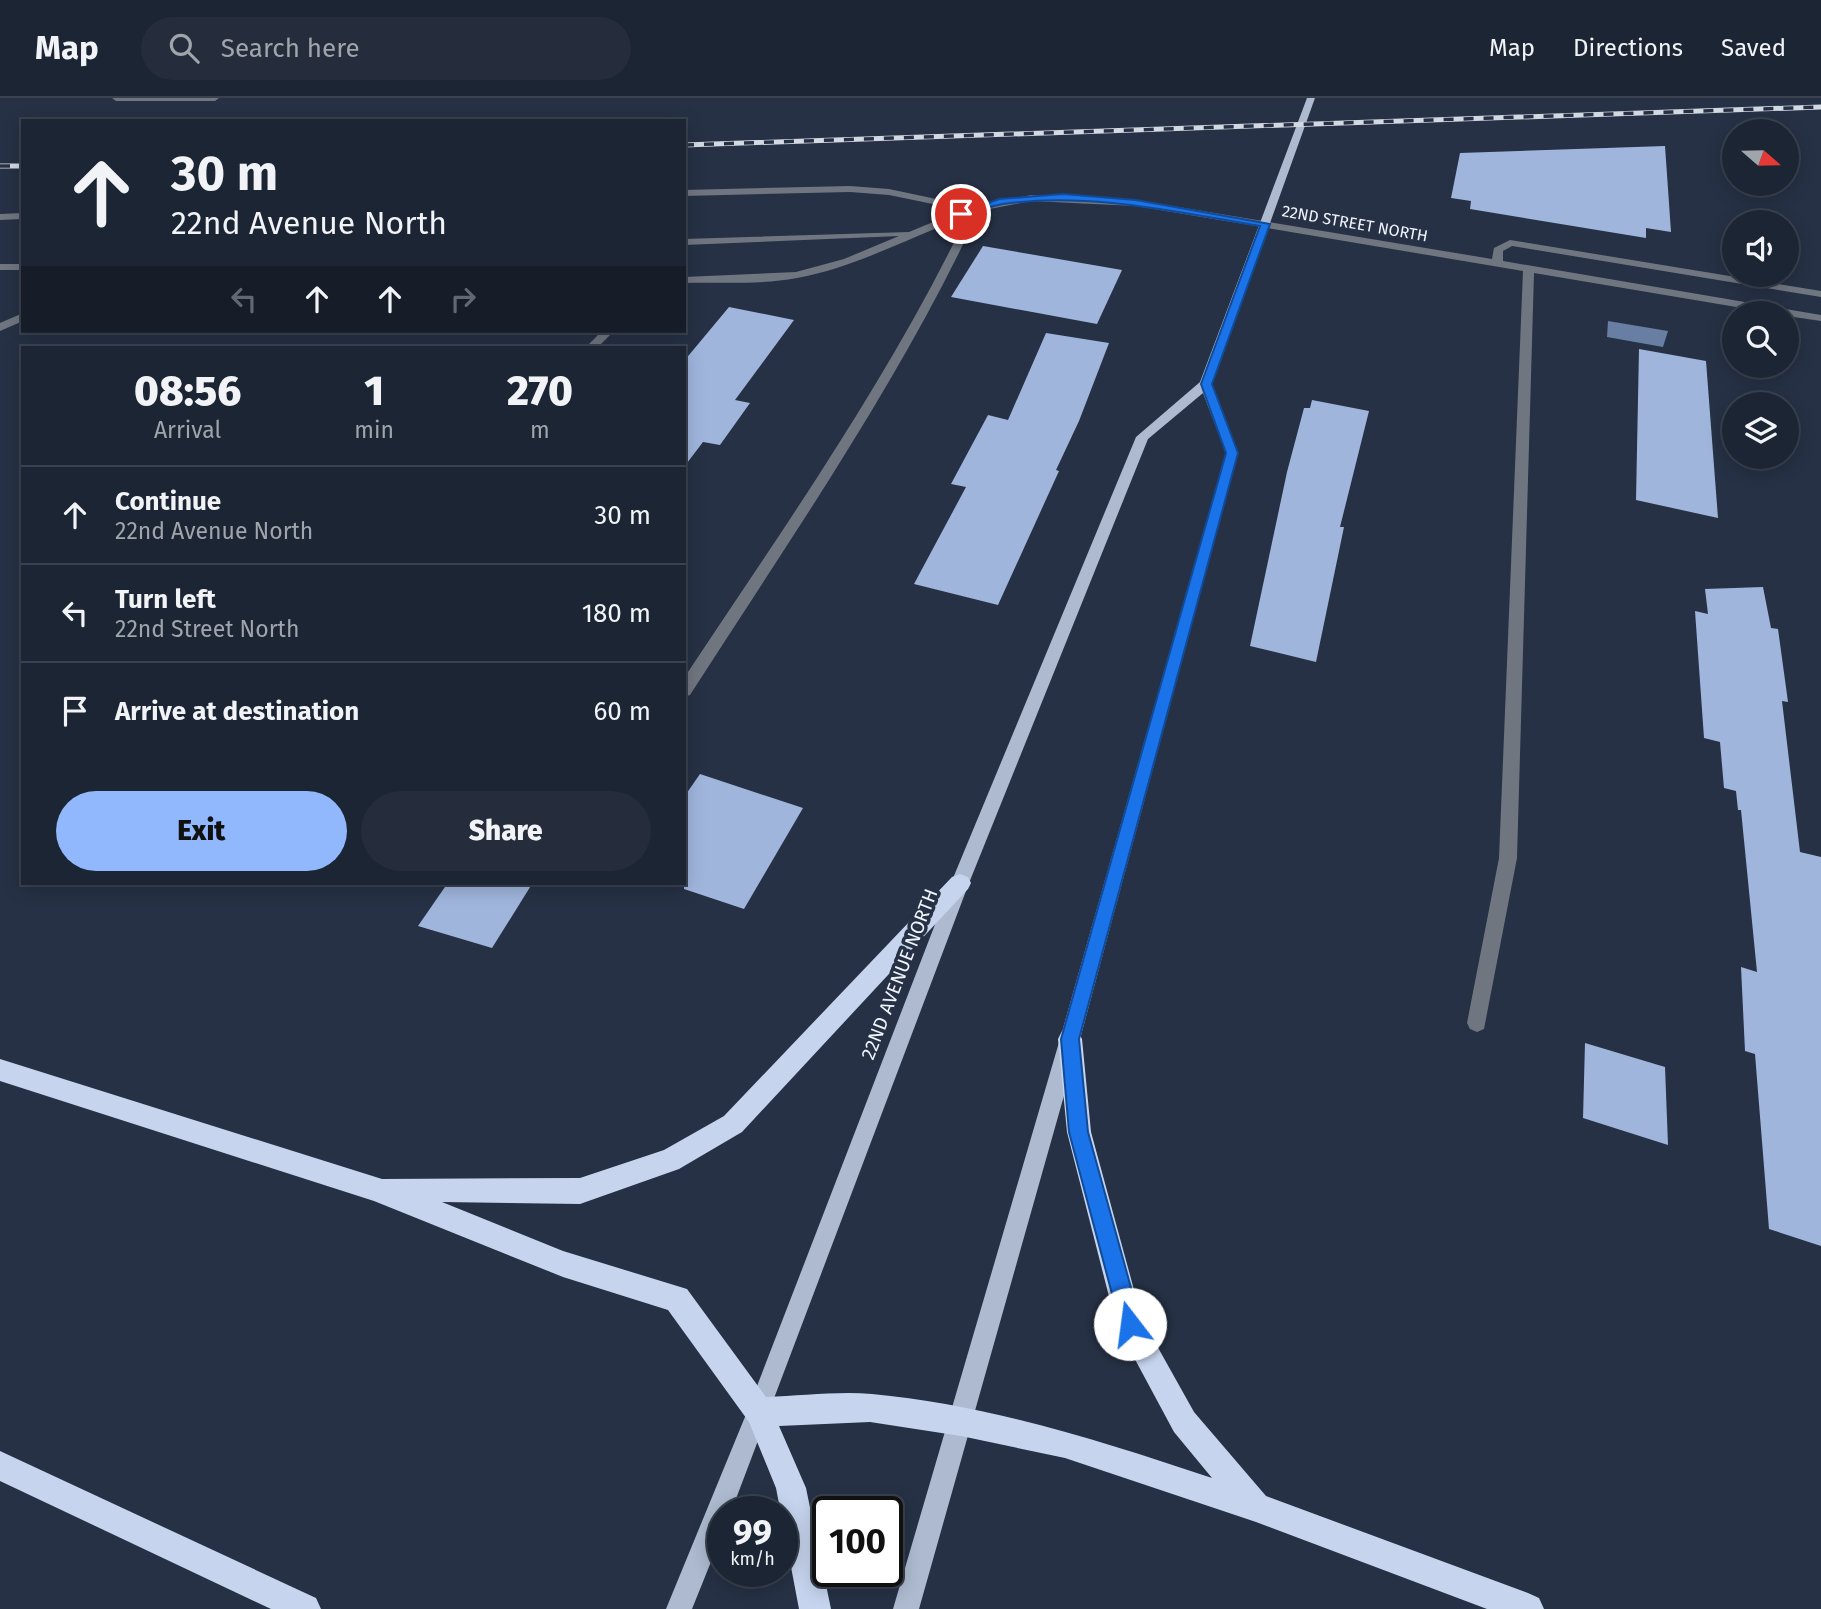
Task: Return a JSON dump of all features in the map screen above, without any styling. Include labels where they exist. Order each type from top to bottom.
[{"type":"highway","points":[[374,1188],[580,1191],[670,1160],[733,1124],[960,883]]},
{"type":"highway","points":[[1070,1039],[1079,1132],[1130,1324],[1184,1422],[1256,1507]]},
{"type":"highway","points":[[0,1070],[374,1188],[563,1264],[677,1299],[759,1412],[791,1488],[815,1609]]},
{"type":"highway","points":[[759,1412],[870,1408],[961,1422],[1065,1444],[1256,1507],[1528,1609]]},
{"type":"highway","points":[[0,1466],[305,1609]]},
{"type":"main road","points":[[906,1609],[1070,1039],[1232,453],[1206,384],[1311,98]]},
{"type":"main road","name":"22ND AVENUE NORTH","points":[[679,1609],[759,1412],[960,883],[1142,437],[1206,384]]},
{"type":"street","points":[[116,98],[215,98]]},
{"type":"street","points":[[686,194],[850,189],[901,194],[975,210],[933,297],[804,507],[686,688]]},
{"type":"street","name":"22ND STREET NORTH","points":[[686,280],[795,275],[846,262],[999,202],[1063,197],[1136,203],[1821,318]]},
{"type":"street","points":[[0,217],[21,216]]},
{"type":"street","points":[[686,242],[915,233]]},
{"type":"street","points":[[1497,263],[1498,250],[1510,243],[1821,294]]},
{"type":"street","points":[[0,267],[21,267]]},
{"type":"street","points":[[1478,1023],[1508,858],[1529,269]]},
{"type":"street","points":[[0,328],[21,317]]},
{"type":"street","points":[[593,346],[606,333]]},
{"type":"water","points":[[1608,321],[1668,331],[1663,347],[1607,337]]},
{"type":"building","points":[[1665,146],[1671,232],[1646,228],[1646,238],[1470,209],[1471,201],[1451,198],[1460,153]]},
{"type":"building","points":[[983,246],[1122,270],[1097,324],[951,297]]},
{"type":"building","points":[[729,307],[794,320],[735,400],[750,403],[720,445],[703,442],[686,464],[686,359]]},
{"type":"building","points":[[1046,333],[1109,343],[1079,421],[1056,470],[1059,471],[998,605],[914,584],[966,487],[951,484],[988,415],[1008,420]]},
{"type":"building","points":[[1639,349],[1706,361],[1718,518],[1636,500]]},
{"type":"building","points":[[1312,400],[1369,411],[1340,527],[1344,527],[1316,662],[1250,646],[1287,472],[1304,408],[1310,408]]},
{"type":"building","points":[[1763,587],[1771,628],[1778,629],[1788,702],[1782,701],[1800,852],[1821,857],[1821,1246],[1769,1229],[1755,1054],[1745,1051],[1741,967],[1757,972],[1741,810],[1738,810],[1736,791],[1724,788],[1720,742],[1704,738],[1695,611],[1708,614],[1705,589]]},
{"type":"building","points":[[700,774],[803,808],[744,909],[684,889],[686,794]]},
{"type":"building","points":[[446,885],[531,885],[492,948],[418,926]]},
{"type":"building","points":[[1585,1043],[1665,1067],[1668,1145],[1583,1118]]},
{"type":"railway","points":[[686,145],[1821,107]]},
{"type":"railway","points":[[0,166],[21,166]]},
{"type":"route","points":[[961,214],[999,202],[1063,197],[1136,203],[1265,224],[1206,384],[1232,453],[1070,1039],[1079,1132],[1130,1324]]}]
